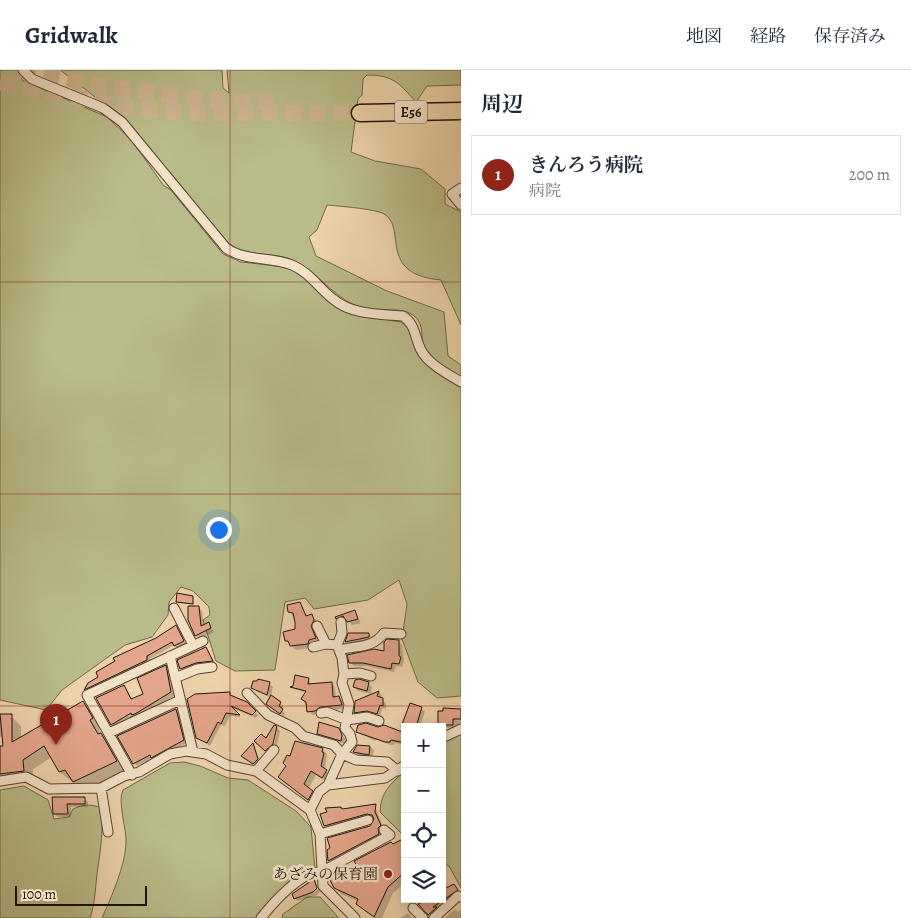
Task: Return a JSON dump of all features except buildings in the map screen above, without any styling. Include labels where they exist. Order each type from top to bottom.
[{"type":"highway","name":"E56","points":[[461,104],[360,109],[461,111]]},
{"type":"street","points":[[24,70],[32,78],[103,108],[122,122],[226,248],[238,255],[284,262],[302,270],[332,299],[349,308],[366,313],[403,316],[414,328],[420,349],[425,356],[461,382]]},
{"type":"street","points":[[461,188],[452,194],[461,205]]},
{"type":"street","points":[[174,608],[193,645]]},
{"type":"street","points":[[310,810],[319,792],[328,785],[342,754],[352,742],[350,734],[345,728],[348,704],[342,683],[344,674],[339,647],[342,633],[340,622]]},
{"type":"street","points":[[317,626],[326,644]]},
{"type":"street","points":[[313,647],[326,644],[339,647],[371,645],[378,641],[384,633],[401,634]]},
{"type":"street","points":[[132,775],[87,695],[203,641]]},
{"type":"street","points":[[170,656],[193,752]]},
{"type":"street","points":[[175,678],[197,669],[212,667]]},
{"type":"street","points":[[344,674],[360,673],[371,676]]},
{"type":"street","points":[[247,693],[268,715],[295,728],[304,736],[334,745],[342,754],[356,760],[387,762],[401,768]]},
{"type":"street","points":[[108,734],[180,700]]},
{"type":"street","points":[[321,713],[328,712],[347,720],[366,717],[379,721]]},
{"type":"street","points":[[446,736],[461,729]]},
{"type":"street","points":[[256,771],[274,750]]},
{"type":"street","points":[[0,781],[26,777],[49,789],[101,788],[124,776],[132,775],[170,754],[193,752],[206,754],[228,765],[256,771],[310,810],[320,834],[323,886],[355,918]]},
{"type":"street","points":[[328,785],[385,778],[401,768]]},
{"type":"street","points":[[101,788],[108,832]]},
{"type":"street","points":[[320,834],[368,820]]},
{"type":"street","points":[[261,918],[288,889],[311,873],[321,872],[390,834],[384,830]]},
{"type":"street","points":[[434,918],[458,896],[461,897]]},
{"type":"street","points":[[413,908],[423,918]]},
{"type":"green space","points":[[0,70],[18,70],[22,80],[107,117],[132,141],[164,186],[170,189],[223,254],[241,262],[286,267],[301,275],[335,305],[350,314],[401,322],[409,329],[416,351],[425,361],[461,387],[461,696],[437,698],[418,682],[402,639],[407,604],[399,580],[368,600],[314,609],[305,598],[285,602],[275,670],[235,671],[216,661],[203,620],[210,615],[209,607],[193,591],[181,587],[169,602],[168,615],[152,637],[125,645],[62,690],[46,710],[0,700]]},
{"type":"green space","points":[[60,70],[222,70],[223,88],[229,93],[227,70],[461,70],[461,85],[427,86],[416,102],[395,81],[376,75],[367,75],[363,79],[362,95],[358,99],[351,152],[375,161],[421,169],[445,189],[445,204],[461,212],[461,325],[441,280],[421,276],[408,269],[401,260],[397,250],[394,229],[391,221],[384,214],[366,209],[327,205],[317,230],[309,237],[316,256],[387,291],[444,312],[448,356],[461,365],[461,377],[428,354],[423,345],[420,323],[413,315],[400,310],[361,308],[338,295],[309,270],[293,260],[281,256],[247,252],[230,244],[192,206],[148,151],[150,148],[129,123]]},
{"type":"green space","points":[[461,734],[461,888],[449,866],[446,865],[446,740]]},
{"type":"green space","points":[[184,762],[200,766],[228,778],[248,780],[296,811],[311,827],[315,869],[278,892],[257,918],[102,918],[117,882],[125,853],[126,838],[121,801],[123,790],[170,763]]},
{"type":"green space","points":[[401,775],[401,833],[380,812],[384,794]]},
{"type":"green space","points":[[24,786],[48,800],[54,819],[69,817],[73,809],[84,805],[102,808],[101,845],[90,918],[0,918],[0,790]]},
{"type":"green space","points":[[307,897],[320,897],[339,918],[282,918],[283,914]]},
{"type":"tunnel","points":[[20,70],[148,92],[212,100],[277,103]]},
{"type":"tunnel","points":[[0,82],[120,106],[184,113],[360,113]]},
{"type":"place","name":"きんろう病院","points":[[56,745]]},
{"type":"place","name":"あざみの保育園","points":[[388,874]]}]
